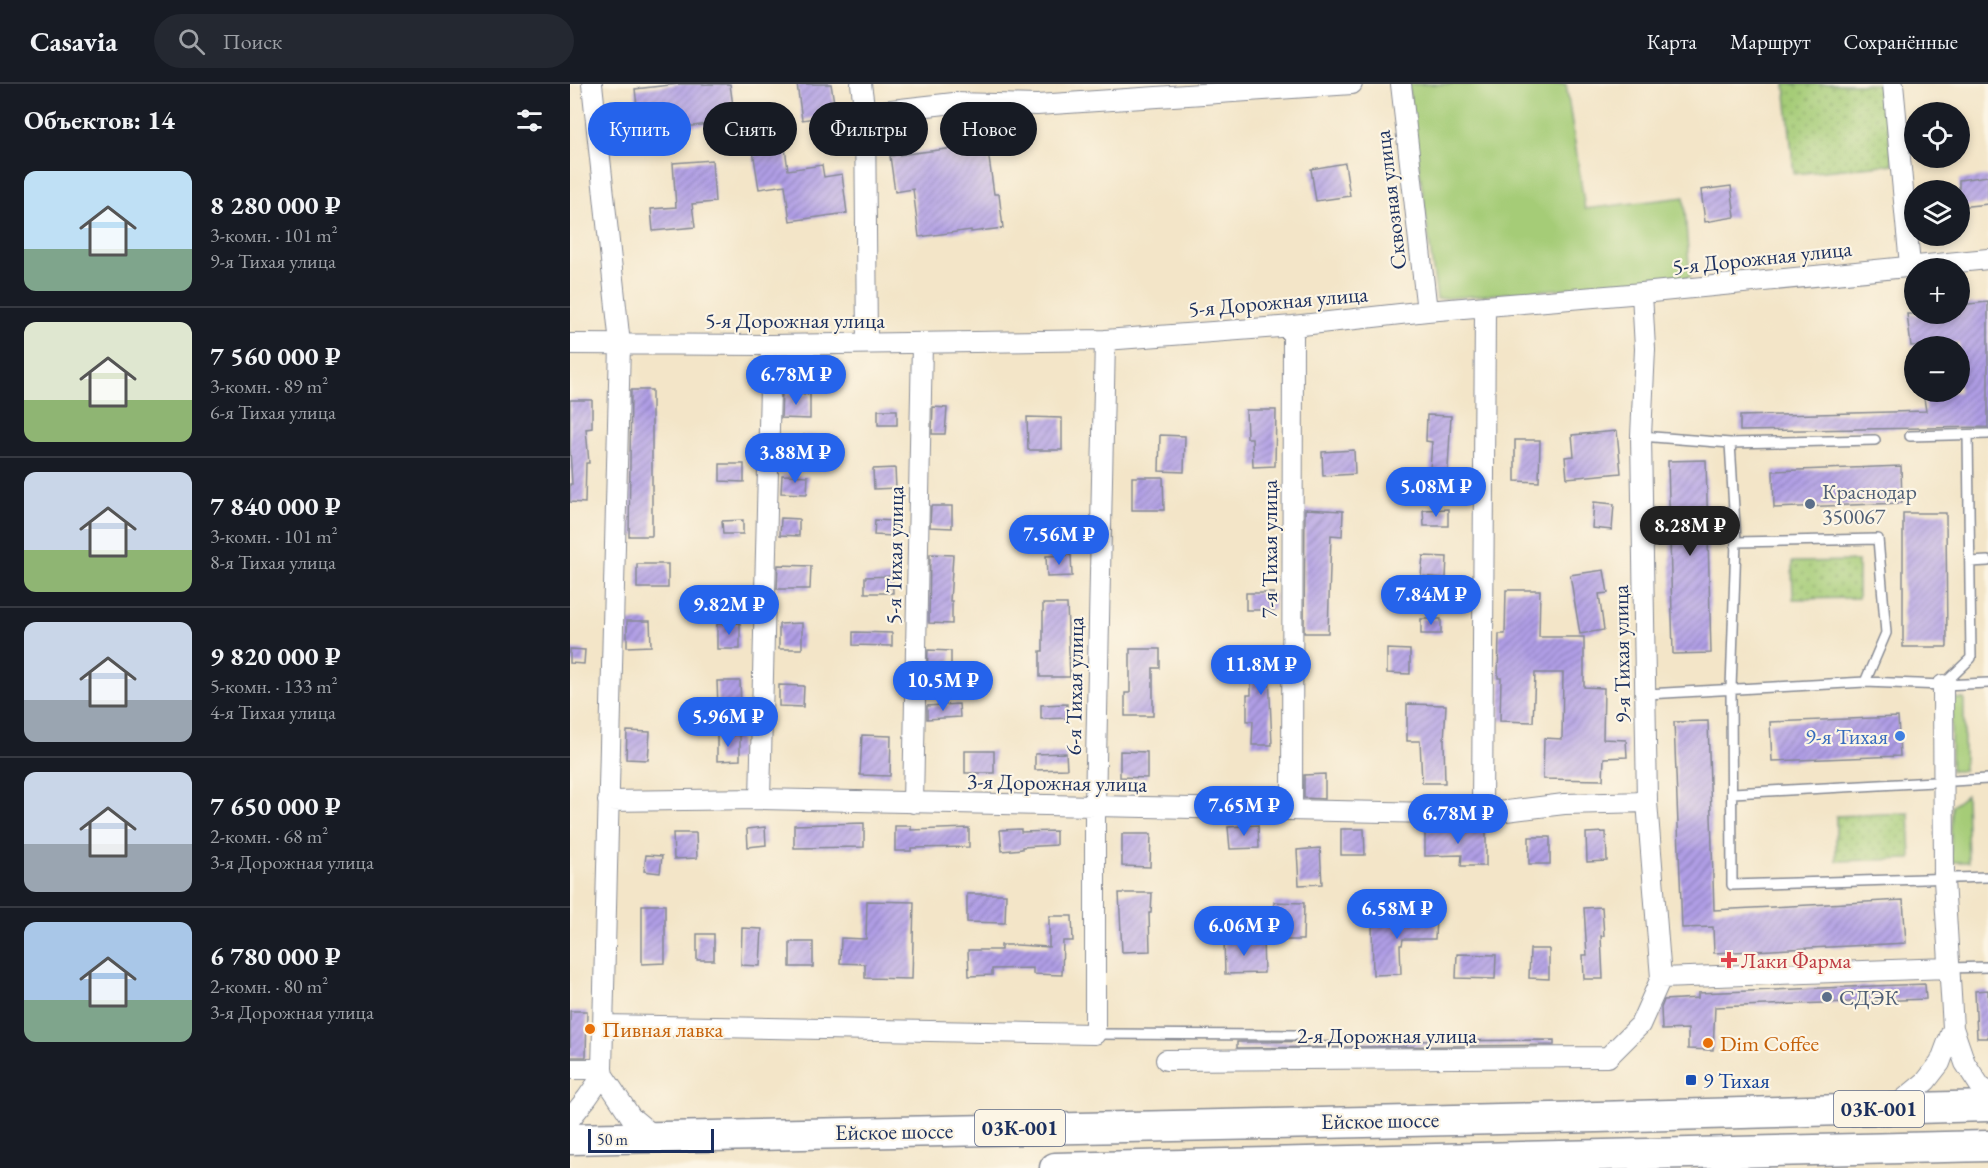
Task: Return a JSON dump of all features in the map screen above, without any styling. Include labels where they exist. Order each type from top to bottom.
[{"type":"main road","name":"03К-001","points":[[1892,1109],[1988,1107]]},
{"type":"main road","name":"Ейское шоссе","points":[[570,1138],[1892,1109]]},
{"type":"main road","name":"Ейское шоссе","points":[[1054,1168],[1988,1146]]},
{"type":"street","points":[[570,1119],[587,1098],[602,1072],[620,344],[591,84]]},
{"type":"street","points":[[861,84],[863,102]]},
{"type":"street","points":[[928,106],[954,103],[1037,105],[1352,84]]},
{"type":"street","name":"Сквозная улица","points":[[1401,84],[1427,311]]},
{"type":"street","points":[[1893,84],[1909,258]]},
{"type":"street","points":[[865,156],[867,343]]},
{"type":"street","name":"5-я Дорожная улица","points":[[1970,260],[1988,259]]},
{"type":"street","name":"5-я Дорожная улица","points":[[570,344],[771,345],[1105,340],[1293,326],[1904,266]]},
{"type":"street","name":"9-я Тихая улица","points":[[1642,293],[1645,349],[1641,436],[1647,802],[1661,978]]},
{"type":"street","points":[[1482,814],[1485,306]]},
{"type":"street","name":"7-я Тихая улица","points":[[1292,809],[1293,326]]},
{"type":"street","name":"6-я Тихая улица","points":[[1095,1034],[1095,807],[1105,340]]},
{"type":"street","name":"5-я Тихая улица","points":[[913,804],[922,343]]},
{"type":"street","points":[[760,799],[771,345]]},
{"type":"street","points":[[1943,685],[1944,880],[1953,1028],[1965,1063],[1980,1086],[1988,1092]]},
{"type":"street","name":"3-я Дорожная улица","points":[[608,801],[760,799],[913,804],[1482,814],[1563,804],[1647,802]]},
{"type":"street","points":[[1661,978],[1948,968]]},
{"type":"street","name":"2-я Дорожная улица","points":[[1166,1060],[1608,1057],[1641,1025],[1661,978]]},
{"type":"street","points":[[603,1025],[1095,1034]]},
{"type":"street","points":[[1892,1109],[1926,1081],[1940,1063],[1953,1028]]},
{"type":"street","points":[[570,1069],[602,1072]]},
{"type":"street","points":[[602,1072],[631,1117],[654,1136]]},
{"type":"lane","points":[[1910,436],[1988,434]]},
{"type":"lane","points":[[1943,685],[1971,658],[1968,435]]},
{"type":"lane","points":[[1641,436],[1730,443],[1875,440]]},
{"type":"lane","points":[[1730,443],[1736,542],[1731,688],[1732,885],[1988,877]]},
{"type":"lane","points":[[1736,542],[1878,539],[1886,633],[1865,682]]},
{"type":"lane","points":[[1970,562],[1988,561]]},
{"type":"lane","points":[[1647,694],[1865,682],[1943,685],[1988,683]]},
{"type":"lane","points":[[1732,793],[1988,779]]},
{"type":"lane","points":[[1948,968],[1988,967]]},
{"type":"lane","points":[[1095,1034],[1296,1035]]},
{"type":"green space","points":[[1408,84],[1566,84],[1585,209],[1684,197],[1690,278],[1437,299]]},
{"type":"green space","points":[[1785,84],[1883,84],[1893,164],[1794,174]]},
{"type":"green space","points":[[1858,561],[1858,598],[1793,599],[1792,562]]},
{"type":"green space","points":[[1951,698],[1964,699],[1964,771],[1951,771]]},
{"type":"green space","points":[[1966,795],[1968,862],[1950,862],[1952,806]]},
{"type":"green space","points":[[1909,813],[1911,859],[1836,861],[1836,816]]},
{"type":"building","points":[[679,84],[730,84],[732,102],[703,102],[703,125],[691,126],[691,102],[637,102],[635,89]]},
{"type":"building","points":[[797,84],[831,84],[834,102],[809,102],[809,119],[802,120]]},
{"type":"building","points":[[940,150],[940,156],[989,156],[994,194],[999,194],[1003,228],[919,237],[913,189],[895,192],[890,156],[928,156],[928,151]]},
{"type":"building","points":[[754,156],[786,156],[788,170],[822,165],[824,177],[842,174],[847,213],[790,221],[785,185],[759,189]]},
{"type":"building","points":[[712,160],[715,202],[692,204],[695,227],[653,231],[651,209],[676,207],[673,163]]},
{"type":"building","points":[[1345,163],[1350,196],[1316,201],[1311,169]]},
{"type":"building","points":[[1988,176],[1988,204],[1970,206],[1970,180],[1959,180]]},
{"type":"building","points":[[1731,186],[1735,217],[1705,222],[1701,190]]},
{"type":"building","points":[[1988,302],[1988,427],[1740,431],[1740,416],[1926,411],[1925,402],[1970,402],[1970,336],[1910,336],[1908,324],[1970,324],[1970,304]]},
{"type":"building","points":[[631,390],[652,390],[652,536],[629,536]]},
{"type":"building","points":[[782,393],[810,394],[810,419],[781,418]]},
{"type":"building","points":[[570,400],[592,400],[592,428],[586,429],[589,463],[586,463],[585,503],[570,502],[570,484],[572,484]]},
{"type":"building","points":[[933,407],[947,408],[945,434],[932,434]]},
{"type":"building","points":[[878,410],[897,410],[897,425],[878,425]]},
{"type":"building","points":[[1246,410],[1276,410],[1275,466],[1253,467],[1252,438],[1247,438]]},
{"type":"building","points":[[1427,415],[1451,416],[1447,485],[1429,483],[1432,442],[1426,441]]},
{"type":"building","points":[[1027,417],[1062,418],[1062,450],[1028,450]]},
{"type":"building","points":[[1617,431],[1621,473],[1567,478],[1565,457],[1574,456],[1572,435]]},
{"type":"building","points":[[804,435],[830,437],[829,454],[803,452]]},
{"type":"building","points":[[1160,435],[1185,436],[1184,472],[1159,471]]},
{"type":"building","points":[[1515,440],[1540,440],[1539,482],[1515,481]]},
{"type":"building","points":[[1354,450],[1355,474],[1323,476],[1322,452]]},
{"type":"building","points":[[1706,460],[1711,653],[1673,654],[1668,461]]},
{"type":"building","points":[[720,464],[744,464],[744,482],[720,481]]},
{"type":"building","points":[[1901,466],[1902,503],[1774,508],[1773,471]]},
{"type":"building","points":[[895,468],[896,488],[874,489],[873,469]]},
{"type":"building","points":[[782,475],[808,476],[807,494],[781,493]]},
{"type":"building","points":[[1132,477],[1163,477],[1164,510],[1132,510]]},
{"type":"building","points":[[1594,502],[1614,504],[1612,530],[1592,528]]},
{"type":"building","points":[[931,506],[952,506],[952,528],[930,527]]},
{"type":"building","points":[[1305,509],[1343,511],[1342,536],[1331,535],[1328,633],[1304,633]]},
{"type":"building","points":[[1448,509],[1448,526],[1424,526],[1423,510]]},
{"type":"building","points":[[1903,513],[1946,513],[1947,647],[1903,647]]},
{"type":"building","points":[[781,518],[799,519],[799,536],[780,535]]},
{"type":"building","points":[[743,520],[743,534],[723,534],[722,521]]},
{"type":"building","points":[[875,520],[894,521],[893,536],[874,535]]},
{"type":"building","points":[[930,554],[953,555],[950,601],[952,601],[952,624],[929,623]]},
{"type":"building","points":[[1071,555],[1072,576],[1047,577],[1046,556]]},
{"type":"building","points":[[1423,556],[1447,557],[1446,578],[1421,576]]},
{"type":"building","points":[[637,564],[668,564],[668,588],[637,588]]},
{"type":"building","points":[[778,565],[811,566],[810,589],[777,589]]},
{"type":"building","points":[[1604,570],[1608,593],[1599,594],[1604,630],[1580,634],[1570,575]]},
{"type":"building","points":[[892,576],[893,593],[865,593],[865,577]]},
{"type":"building","points":[[1506,590],[1540,590],[1539,637],[1584,637],[1584,687],[1604,688],[1603,739],[1626,740],[1627,757],[1604,758],[1603,780],[1543,779],[1544,738],[1562,739],[1563,673],[1535,673],[1533,722],[1500,721],[1499,634],[1505,634]]},
{"type":"building","points":[[1246,593],[1274,593],[1274,610],[1246,610]]},
{"type":"building","points":[[1043,604],[1067,604],[1070,677],[1040,677],[1040,651],[1043,651]]},
{"type":"building","points":[[1421,619],[1441,619],[1441,634],[1421,634]]},
{"type":"building","points":[[627,621],[650,621],[651,646],[627,647]]},
{"type":"building","points":[[740,623],[740,649],[717,649],[717,624]]},
{"type":"building","points":[[802,623],[802,649],[779,649],[779,624]]},
{"type":"building","points":[[853,632],[892,633],[892,646],[853,645]]},
{"type":"building","points":[[1274,648],[1274,674],[1269,674],[1272,745],[1252,745],[1253,721],[1247,721],[1247,695],[1251,695],[1251,649]]},
{"type":"building","points":[[570,649],[585,650],[584,664],[570,663]]},
{"type":"building","points":[[1130,649],[1160,649],[1160,668],[1153,668],[1153,716],[1125,716],[1125,693],[1130,693]]},
{"type":"building","points":[[1387,649],[1410,650],[1410,674],[1387,673]]},
{"type":"building","points":[[928,650],[951,651],[951,676],[927,676]]},
{"type":"building","points":[[717,681],[740,681],[741,706],[718,707]]},
{"type":"building","points":[[779,685],[804,686],[803,707],[779,706]]},
{"type":"building","points":[[959,704],[960,717],[927,719],[927,706]]},
{"type":"building","points":[[1067,704],[1067,718],[1041,719],[1041,705]]},
{"type":"building","points":[[1407,704],[1446,705],[1445,783],[1422,783],[1420,741],[1407,741]]},
{"type":"building","points":[[1898,717],[1900,756],[1772,761],[1770,722]]},
{"type":"building","points":[[1708,721],[1714,910],[1903,900],[1906,943],[1714,953],[1713,927],[1682,928],[1674,722]]},
{"type":"building","points":[[627,731],[650,732],[648,760],[626,759]]},
{"type":"building","points":[[717,735],[740,735],[740,760],[717,761]]},
{"type":"building","points":[[862,735],[891,736],[890,776],[860,775]]},
{"type":"building","points":[[965,751],[994,751],[994,773],[965,773]]},
{"type":"building","points":[[1120,751],[1147,752],[1147,778],[1120,777]]},
{"type":"building","points":[[1066,753],[1067,769],[1035,770],[1035,754]]},
{"type":"building","points":[[1325,774],[1325,799],[1304,798],[1304,775]]},
{"type":"building","points":[[864,823],[864,847],[794,848],[794,825]]},
{"type":"building","points":[[1258,825],[1259,848],[1230,849],[1228,827]]},
{"type":"building","points":[[895,826],[911,826],[911,830],[969,828],[969,847],[911,848],[911,851],[895,851]]},
{"type":"building","points":[[765,827],[766,845],[748,847],[747,829]]},
{"type":"building","points":[[1021,829],[1021,832],[1056,831],[1056,845],[1002,851],[1000,830]]},
{"type":"building","points":[[1341,829],[1364,829],[1365,855],[1341,855]]},
{"type":"building","points":[[1486,829],[1486,866],[1461,866],[1462,855],[1425,856],[1425,830]]},
{"type":"building","points":[[1606,832],[1607,861],[1587,862],[1586,833]]},
{"type":"building","points":[[673,833],[696,833],[697,858],[674,859]]},
{"type":"building","points":[[1122,834],[1151,834],[1150,867],[1122,866]]},
{"type":"building","points":[[1529,837],[1550,837],[1550,864],[1529,864]]},
{"type":"building","points":[[1320,848],[1322,884],[1299,885],[1297,850]]},
{"type":"building","points":[[646,855],[662,856],[660,873],[644,871]]},
{"type":"building","points":[[1119,893],[1152,893],[1151,913],[1149,913],[1150,951],[1122,952]]},
{"type":"building","points":[[967,894],[1006,894],[1005,923],[967,922]]},
{"type":"building","points":[[867,901],[914,902],[912,979],[865,978],[865,964],[840,963],[841,938],[866,939]]},
{"type":"building","points":[[1274,902],[1304,903],[1303,940],[1273,940]]},
{"type":"building","points":[[642,905],[665,905],[665,963],[642,964]]},
{"type":"building","points":[[1602,907],[1603,979],[1584,979],[1583,955],[1587,955],[1584,908]]},
{"type":"building","points":[[1049,916],[1072,916],[1073,941],[1063,941],[1062,975],[1033,974],[1033,968],[992,969],[992,975],[969,976],[968,950],[1001,950],[1001,945],[1049,947]]},
{"type":"building","points":[[1408,916],[1436,917],[1435,939],[1403,939],[1400,945],[1401,974],[1373,975],[1372,919],[1408,919]]},
{"type":"building","points":[[742,928],[762,929],[760,966],[741,965]]},
{"type":"building","points":[[697,934],[714,934],[714,960],[697,960]]},
{"type":"building","points":[[1263,939],[1264,973],[1225,974],[1224,940]]},
{"type":"building","points":[[790,942],[813,942],[813,967],[790,967]]},
{"type":"building","points":[[1530,949],[1549,949],[1549,979],[1529,978]]},
{"type":"building","points":[[1457,954],[1496,955],[1495,979],[1456,978]]},
{"type":"building","points":[[1925,984],[1926,999],[1715,1007],[1713,1050],[1688,1049],[1688,1029],[1662,1030],[1661,1008],[1664,1000],[1698,998],[1698,993]]},
{"type":"building","points":[[1988,990],[1988,1038],[1977,1038],[1975,991]]},
{"type":"building","points":[[570,1011],[587,1011],[586,1057],[570,1057]]},
{"type":"building","points":[[1554,1040],[1554,1045],[1237,1048],[1237,1042]]},
{"type":"place","name":"Краснодар 350067","points":[[1810,504]]},
{"type":"place","name":"9-я Тихая","points":[[1900,736]]},
{"type":"place","name":"Лаки Фарма","points":[[1729,960]]},
{"type":"place","name":"СДЭК","points":[[1827,997]]},
{"type":"place","name":"Пивная лавка","points":[[590,1029]]},
{"type":"place","name":"Dim Coffee","points":[[1708,1043]]},
{"type":"place","name":"9 Тихая","points":[[1691,1080]]}]
